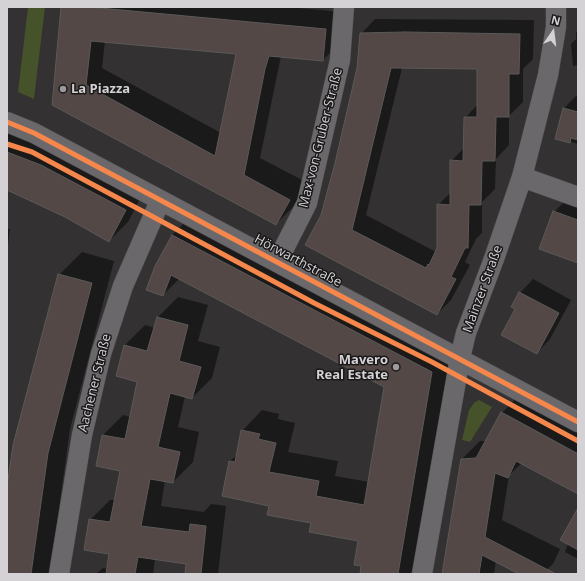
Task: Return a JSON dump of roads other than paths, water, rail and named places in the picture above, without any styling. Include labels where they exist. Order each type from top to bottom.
[{"type":"street","name":"Max-von-Gruber-Straße","points":[[277,262],[307,203],[340,60],[344,7]]},
{"type":"street","name":"Mainzer Straße","points":[[422,574],[460,358],[466,333],[522,177],[548,75],[556,27],[556,7]]},
{"type":"street","name":"Hörwarthstraße","points":[[7,122],[34,133],[578,422]]},
{"type":"street","points":[[522,177],[578,197]]},
{"type":"street","name":"Aachener Straße","points":[[60,574],[83,427],[106,337],[124,286],[160,201]]},
{"type":"place","name":"La Piazza","points":[[63,89]]},
{"type":"place","name":"Mavero Real Estate","points":[[396,367]]}]
